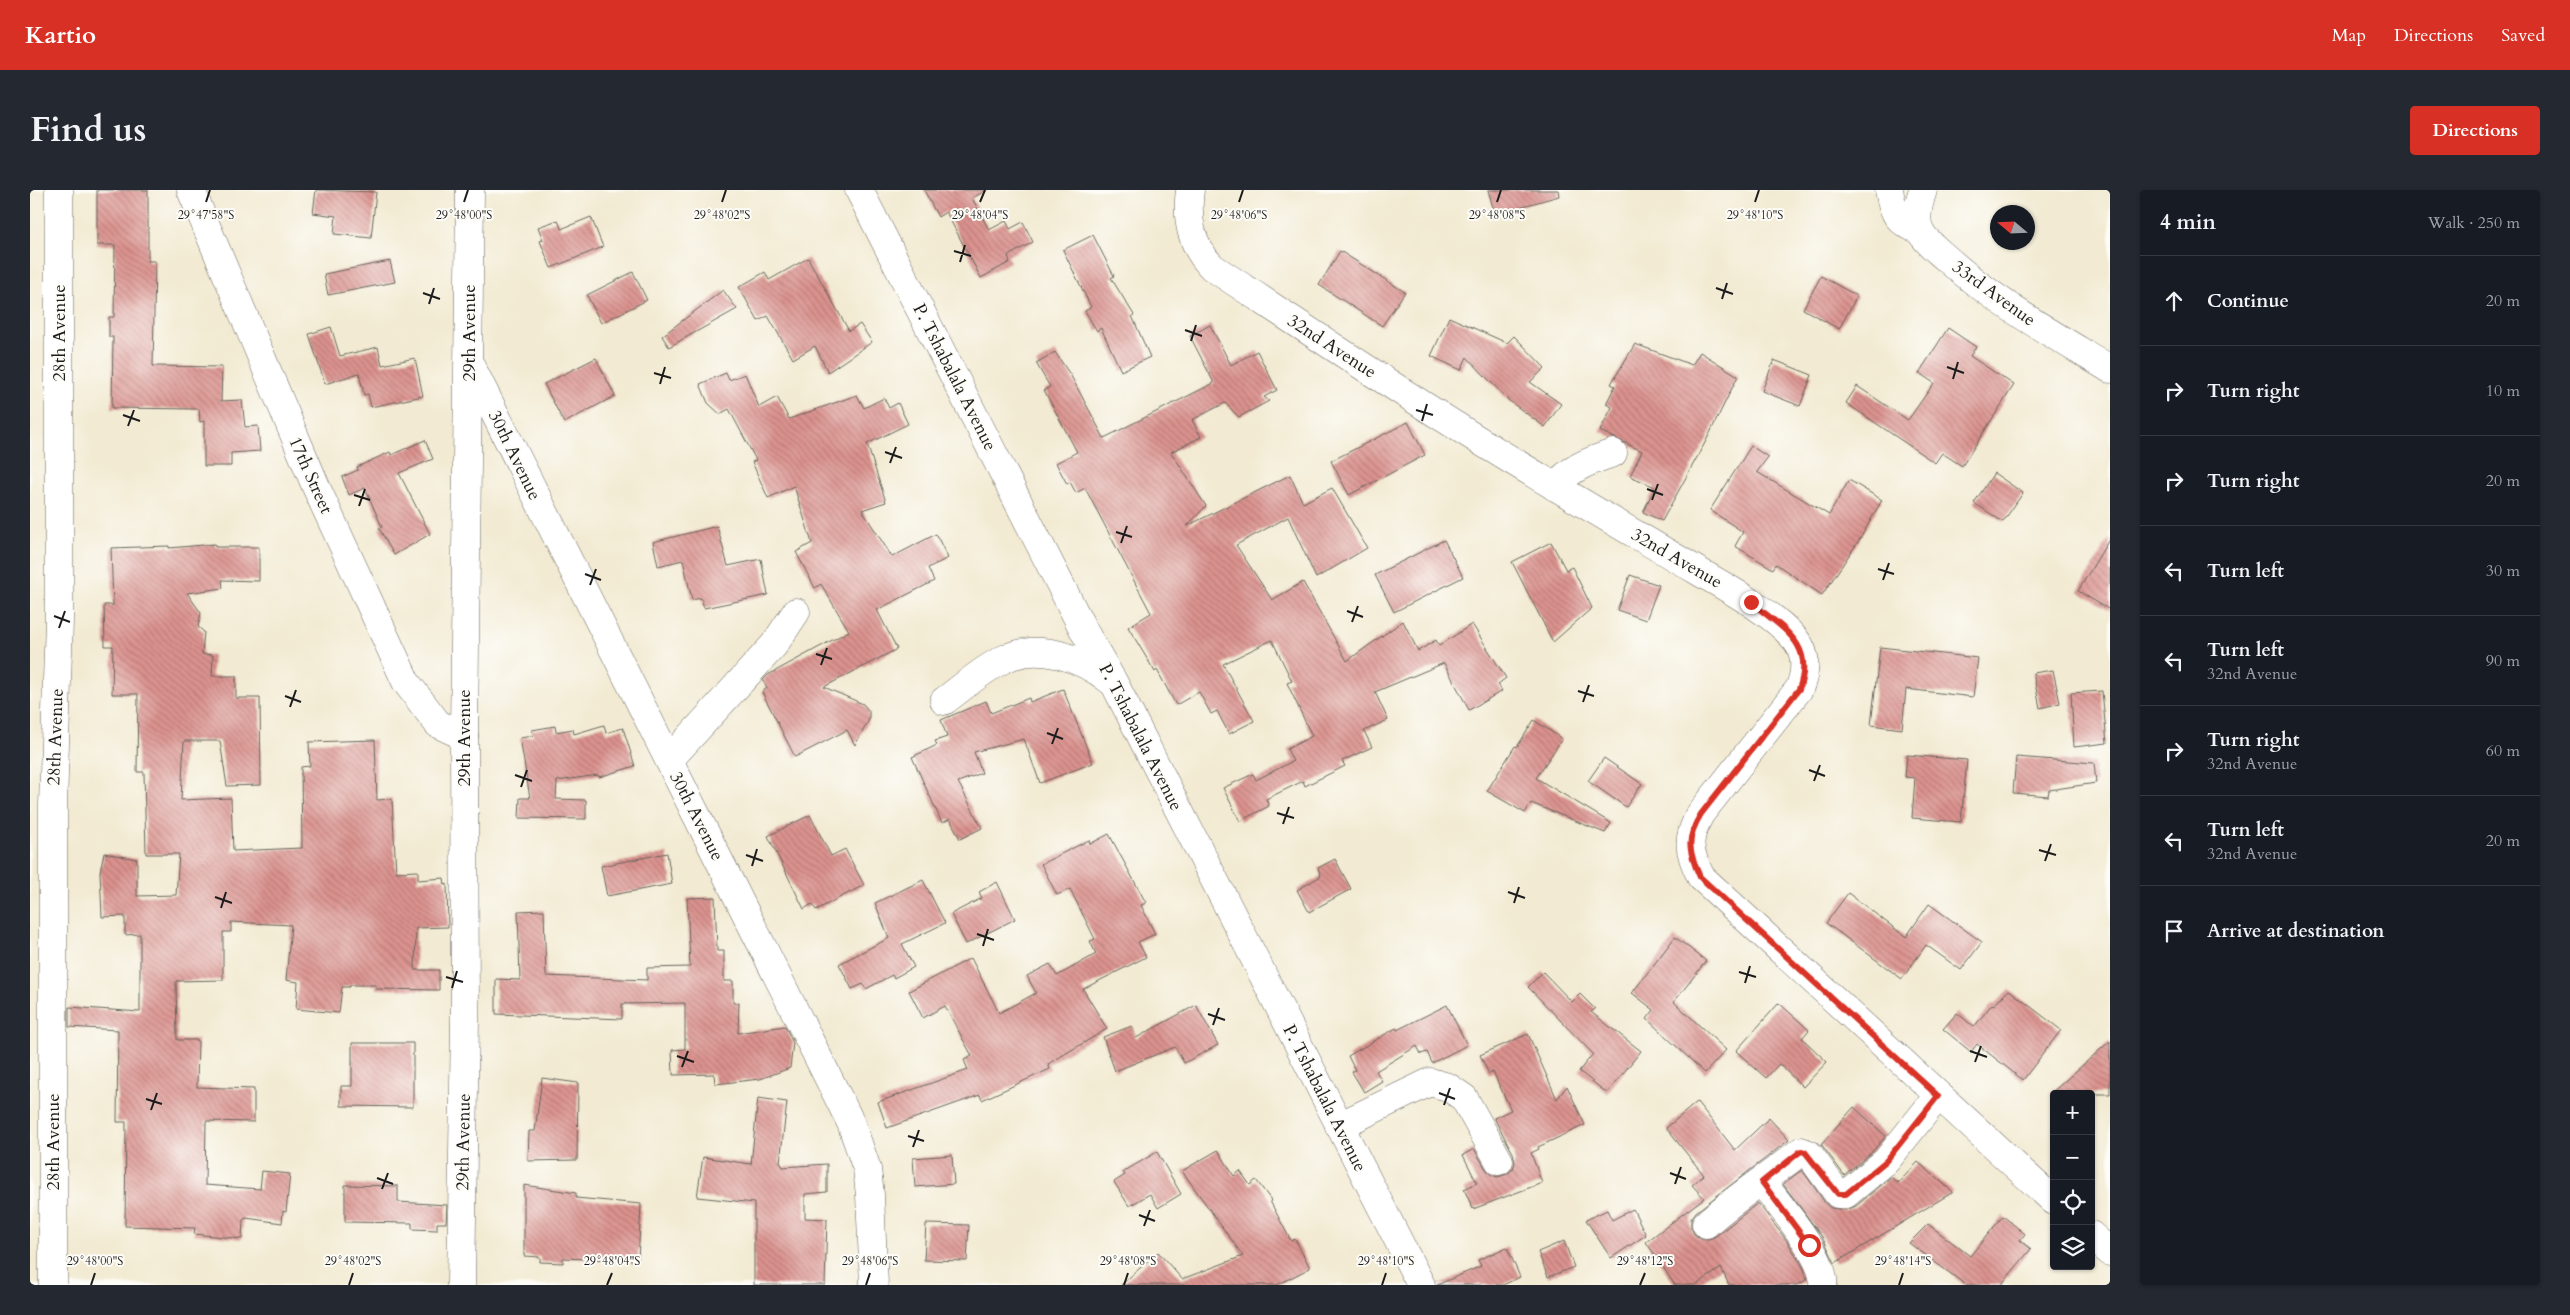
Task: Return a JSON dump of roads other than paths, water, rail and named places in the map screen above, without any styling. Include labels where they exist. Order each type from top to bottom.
[{"type":"street","name":"28th Avenue","points":[[53,1285],[53,805],[59,620],[59,190]]},
{"type":"street","name":"17th Street","points":[[191,190],[317,489],[406,682],[438,724],[464,736]]},
{"type":"street","name":"29th Avenue","points":[[460,1285],[465,1020],[464,736],[470,190]]},
{"type":"street","name":"P. Tshabalala Avenue","points":[[859,190],[1084,631],[1114,683],[1421,1285]]},
{"type":"street","name":"32nd Avenue","points":[[1190,190],[1189,222],[1192,239],[1200,254],[1212,267],[1412,398],[1554,487],[1751,602],[1795,639],[1803,652],[1805,665],[1805,674],[1799,689],[1701,814],[1692,829],[1690,844],[1692,859],[1700,877],[2050,1197]]},
{"type":"street","points":[[1889,190],[1894,210],[1904,225],[1920,230],[1917,208],[1924,190]]},
{"type":"street","name":"33rd Avenue","points":[[1920,230],[1929,243],[1961,272],[2041,327],[2110,369]]},
{"type":"street","name":"30th Avenue","points":[[469,362],[800,1019],[854,1131],[867,1169],[874,1285]]},
{"type":"street","points":[[1554,487],[1562,476],[1576,467],[1613,453]]},
{"type":"street","points":[[669,760],[774,645],[796,612]]},
{"type":"street","points":[[944,700],[1004,659],[1030,652],[1056,654],[1083,662],[1114,683]]},
{"type":"street","points":[[1339,1126],[1430,1082],[1448,1087],[1464,1098],[1499,1161]]},
{"type":"street","points":[[1706,1224],[1727,1205],[1762,1182],[1801,1151],[1805,1152],[1838,1194],[1846,1194],[1886,1161],[1938,1096]]},
{"type":"street","points":[[1762,1182],[1809,1245],[1825,1276],[1824,1285]]},
{"type":"street","points":[[2095,1239],[2110,1252]]}]
